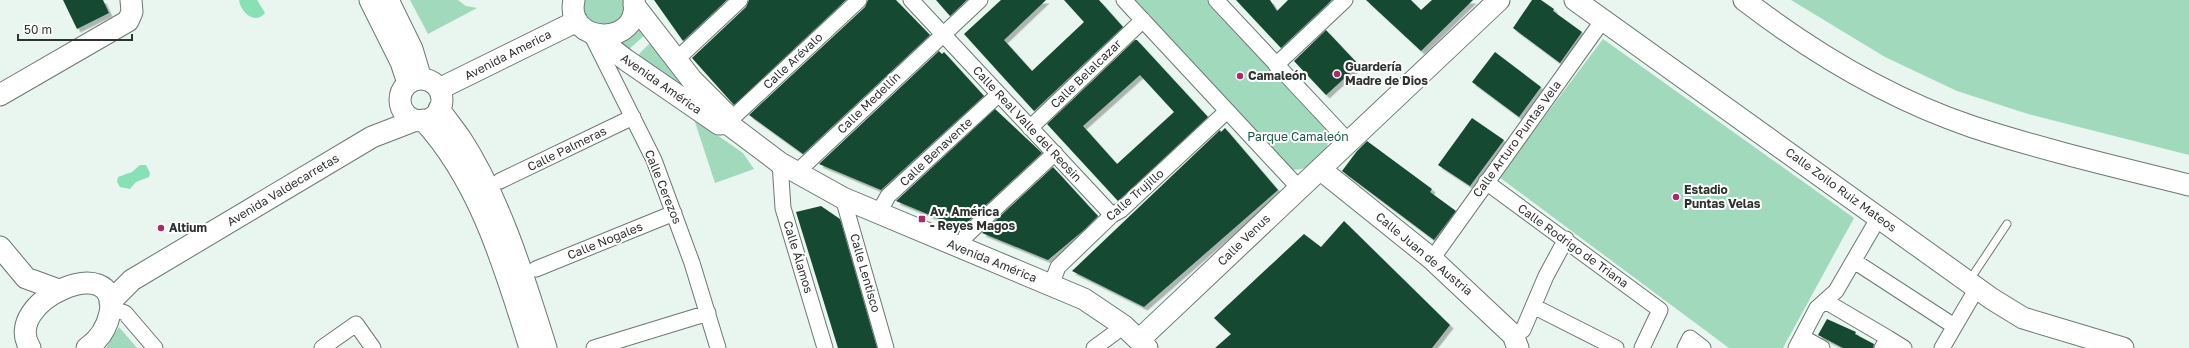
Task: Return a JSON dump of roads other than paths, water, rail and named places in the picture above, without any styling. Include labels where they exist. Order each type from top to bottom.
[{"type":"street","points":[[370,0],[401,62],[410,88]]},
{"type":"street","points":[[388,0],[412,49],[410,88],[404,112],[429,110],[461,139],[507,232],[523,274],[546,348]]},
{"type":"street","points":[[574,0],[574,12],[589,30]]},
{"type":"street","points":[[676,60],[740,0]]},
{"type":"street","name":"Calle Arévalo","points":[[727,123],[859,0]]},
{"type":"street","name":"Calle Real Valle del Reosin","points":[[911,0],[1112,215]]},
{"type":"street","name":"Calle Medellín","points":[[788,168],[980,0]]},
{"type":"street","points":[[1124,0],[1299,188]]},
{"type":"street","points":[[1216,0],[1349,142]]},
{"type":"street","points":[[1276,64],[1345,0]]},
{"type":"street","name":"Calle Venus","points":[[1143,344],[1299,188],[1499,0]]},
{"type":"street","name":"Calle Zoilo Ruiz Mateos","points":[[1575,0],[1973,284],[2023,318],[2121,348]]},
{"type":"street","points":[[1744,0],[1786,32],[1847,70],[1951,118],[1972,126],[2045,148],[2189,186]]},
{"type":"street","name":"Avenida America","points":[[429,110],[589,30],[612,35],[624,28],[630,22],[634,2]]},
{"type":"street","name":"Avenida América","points":[[634,2],[676,60],[726,114],[727,123]]},
{"type":"street","points":[[0,94],[128,21],[131,6]]},
{"type":"street","name":"Calle Belalcazar","points":[[1030,128],[1143,20]]},
{"type":"street","name":"Calle Arturo Puntas Vela","points":[[1432,259],[1603,20]]},
{"type":"street","name":"Calle Cerezos","points":[[589,30],[654,160],[692,263],[718,348]]},
{"type":"street","name":"Avenida América","points":[[589,30],[626,60],[719,124],[727,123],[788,168],[843,198],[878,214],[1051,284],[1084,299],[1124,326],[1143,344]]},
{"type":"street","points":[[410,88],[431,82],[429,110],[446,148],[475,199],[508,277],[530,348]]},
{"type":"street","name":"Avenida Valdecarretas","points":[[372,137],[386,123],[410,88]]},
{"type":"street","name":"Calle Benavente","points":[[878,214],[888,196],[999,94]]},
{"type":"street","name":"Avenida Valdecarretas","points":[[108,299],[132,280],[372,137],[429,110]]},
{"type":"street","name":"Calle Trujillo","points":[[1051,284],[1058,267],[1112,215],[1121,210],[1228,111]]},
{"type":"street","name":"Calle Palmeras","points":[[500,181],[633,117]]},
{"type":"street","points":[[961,248],[969,233],[1055,153]]},
{"type":"street","name":"Calle Álamos","points":[[788,168],[783,208],[825,348]]},
{"type":"street","name":"Calle Juan de Austria","points":[[1320,169],[1432,259],[1515,342]]},
{"type":"street","name":"Calle Rodrigo de Triana","points":[[1486,182],[1566,239],[1660,310],[1642,348]]},
{"type":"street","name":"Calle Lentisco","points":[[843,198],[886,348]]},
{"type":"street","name":"Calle Nogales","points":[[536,269],[674,213]]},
{"type":"street","points":[[1822,348],[1799,343],[1818,308],[1836,291],[1879,217]]},
{"type":"street","points":[[1515,342],[1523,330],[1546,276],[1566,239]]},
{"type":"street","points":[[0,247],[26,278],[34,310]]},
{"type":"street","points":[[1854,261],[1954,326]]},
{"type":"street","points":[[26,278],[56,289]]},
{"type":"street","points":[[24,344],[25,329],[28,320],[44,298],[56,289],[78,283],[91,284],[125,313],[155,348]]},
{"type":"street","points":[[1942,348],[1954,326],[1973,284]]},
{"type":"street","points":[[87,348],[102,333],[108,321],[108,299]]},
{"type":"street","points":[[1825,301],[1885,343],[1904,348]]},
{"type":"street","points":[[1533,306],[1616,348]]},
{"type":"street","points":[[594,348],[708,313]]},
{"type":"street","points":[[322,348],[356,324],[373,348]]},
{"type":"street","points":[[1094,348],[1124,326]]},
{"type":"street","points":[[1685,348],[1690,338],[1703,348]]},
{"type":"lane","points":[[1973,284],[2007,224]]},
{"type":"place","name":"Guardería Madre de Dios","points":[[1337,74]]},
{"type":"place","name":"Camaleón","points":[[1240,76]]},
{"type":"place","name":"Estadio Puntas Velas","points":[[1676,197]]},
{"type":"place","name":"Av. América - Reyes Magos","points":[[922,219]]},
{"type":"place","name":"Altium","points":[[161,228]]},
{"type":"park label","name":"Parque Camaleón","points":[[1298,137]]}]
